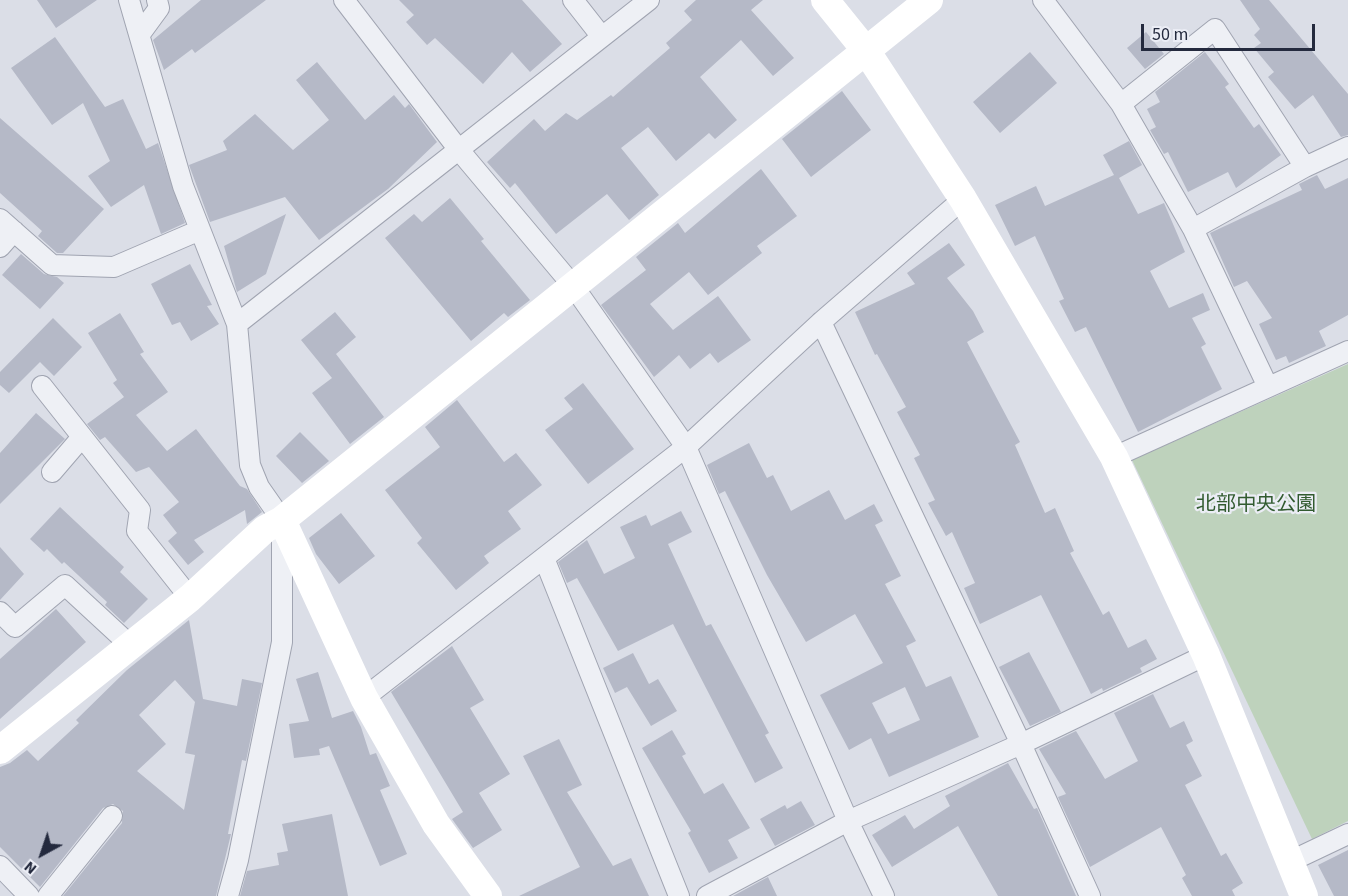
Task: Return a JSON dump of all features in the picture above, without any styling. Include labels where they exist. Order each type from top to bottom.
[{"type":"street","points":[[129,0],[183,186],[237,324],[250,465],[259,487],[282,520],[364,698],[436,825],[488,896]]},
{"type":"street","points":[[140,34],[159,8],[158,0]]},
{"type":"street","points":[[344,0],[459,150],[574,287],[686,447],[848,820],[884,896]]},
{"type":"street","points":[[573,0],[602,37]]},
{"type":"street","points":[[237,324],[649,0]]},
{"type":"street","points":[[825,0],[867,52],[963,199],[1114,457],[1206,655],[1304,896]]},
{"type":"street","points":[[0,750],[190,598],[265,529],[282,520],[930,0]]},
{"type":"street","points":[[1043,0],[1121,104],[1193,229],[1268,387]]},
{"type":"street","points":[[1121,104],[1215,30],[1305,168]]},
{"type":"street","points":[[1193,229],[1348,147]]},
{"type":"street","points":[[364,698],[686,447],[821,322],[963,199]]},
{"type":"street","points":[[0,247],[7,225],[52,265],[114,267],[200,230]]},
{"type":"street","points":[[821,322],[1021,744],[1090,896]]},
{"type":"street","points":[[1114,457],[1348,351]]},
{"type":"street","points":[[42,386],[140,510],[137,531],[190,598]]},
{"type":"street","points":[[52,472],[82,437]]},
{"type":"street","points":[[228,896],[238,860],[282,642],[282,520]]},
{"type":"street","points":[[544,558],[679,896]]},
{"type":"street","points":[[0,612],[15,627],[65,585],[130,645]]},
{"type":"street","points":[[707,896],[848,820],[1021,744],[1206,655]]},
{"type":"street","points":[[48,896],[112,816]]},
{"type":"street","points":[[1289,862],[1348,834]]},
{"type":"street","points":[[0,866],[29,896]]},
{"type":"green space","name":"北部中央公園","points":[[1348,364],[1348,821],[1312,839],[1132,460]]},
{"type":"building","points":[[37,0],[97,0],[56,28]]},
{"type":"building","points":[[201,0],[266,0],[195,53],[192,49],[164,70],[153,40]]},
{"type":"building","points":[[399,0],[522,0],[562,44],[530,72],[512,52],[483,84],[435,38],[427,45],[406,22],[414,15]]},
{"type":"building","points":[[696,0],[763,0],[751,10],[794,58],[773,76],[741,40],[700,77],[737,120],[715,139],[709,133],[676,161],[648,127],[621,148],[659,195],[629,220],[607,194],[556,234],[515,183],[510,188],[487,162],[534,119],[545,131],[566,113],[577,120],[611,95],[613,97],[670,48],[666,43],[692,20],[684,11]]},
{"type":"building","points":[[1240,0],[1269,0],[1348,94],[1348,135],[1341,137],[1313,95],[1295,109],[1268,77],[1274,72],[1254,48],[1261,43],[1254,35],[1260,29]]},
{"type":"building","points":[[1146,32],[1164,54],[1145,69],[1127,48]]},
{"type":"building","points":[[55,37],[105,107],[123,99],[146,149],[158,143],[185,223],[161,234],[144,185],[111,207],[88,176],[110,161],[83,103],[52,125],[11,68]]},
{"type":"building","points":[[1030,52],[1057,83],[1000,133],[973,102]]},
{"type":"building","points":[[1205,52],[1229,84],[1225,87],[1254,128],[1259,124],[1281,155],[1236,188],[1228,172],[1188,192],[1168,152],[1164,154],[1150,130],[1156,127],[1147,109],[1160,102],[1155,92]]},
{"type":"building","points":[[317,62],[365,120],[394,95],[405,108],[409,104],[437,142],[388,189],[319,240],[285,197],[210,222],[189,165],[227,150],[223,141],[255,114],[293,150],[329,120],[296,80]]},
{"type":"building","points":[[842,91],[871,130],[811,177],[782,139]]},
{"type":"building","points":[[0,118],[104,209],[63,253],[57,253],[38,236],[42,231],[0,193]]},
{"type":"building","points":[[1129,141],[1142,165],[1119,178],[1138,214],[1164,203],[1185,252],[1150,271],[1169,308],[1203,293],[1210,310],[1192,318],[1206,344],[1201,347],[1222,389],[1138,432],[1086,327],[1075,332],[1059,301],[1064,299],[1035,236],[1015,246],[995,205],[1036,186],[1045,206],[1114,175],[1103,155]]},
{"type":"building","points":[[761,169],[797,216],[757,246],[762,253],[708,295],[689,272],[650,304],[673,330],[718,296],[751,340],[718,363],[710,353],[690,369],[679,355],[654,377],[601,305],[646,270],[636,257],[678,223],[685,233]]},
{"type":"building","points":[[1317,175],[1325,189],[1348,178],[1348,315],[1319,331],[1326,346],[1289,363],[1286,356],[1276,360],[1259,324],[1272,318],[1247,281],[1234,287],[1210,233],[1302,190],[1299,184]]},
{"type":"building","points":[[450,198],[484,239],[481,241],[530,300],[508,317],[504,313],[471,341],[385,238],[414,214],[422,222]]},
{"type":"building","points":[[286,214],[266,274],[237,292],[224,246]]},
{"type":"building","points":[[949,243],[965,265],[947,278],[973,311],[984,332],[967,342],[1020,442],[1015,445],[1045,513],[1055,508],[1074,551],[1070,553],[1103,615],[1109,611],[1128,648],[1146,639],[1157,659],[1140,668],[1142,672],[1103,691],[1102,688],[1091,694],[1041,595],[980,624],[964,588],[975,583],[952,532],[946,536],[928,503],[935,500],[914,458],[920,455],[897,412],[906,407],[877,354],[875,355],[855,312],[915,284],[907,273]]},
{"type":"building","points":[[21,254],[44,274],[57,277],[64,283],[40,309],[2,275]]},
{"type":"building","points":[[190,264],[212,305],[207,306],[219,324],[191,341],[180,322],[172,325],[151,284]]},
{"type":"building","points":[[335,312],[356,337],[336,354],[384,417],[350,444],[312,393],[332,378],[301,340]]},
{"type":"building","points":[[120,313],[144,352],[140,354],[168,392],[136,415],[167,451],[196,429],[240,486],[247,489],[262,512],[247,524],[245,510],[194,540],[204,552],[188,565],[168,541],[177,533],[163,515],[179,502],[149,467],[136,472],[105,437],[100,440],[87,424],[124,397],[113,383],[117,380],[88,333]]},
{"type":"building","points":[[53,318],[82,347],[54,376],[40,362],[9,393],[0,385],[0,372]]},
{"type":"building","points":[[583,383],[634,449],[588,484],[545,430],[573,409],[564,398]]},
{"type":"building","points":[[457,400],[504,462],[516,453],[542,485],[508,511],[521,529],[484,556],[489,563],[456,590],[417,543],[422,538],[385,490],[440,447],[425,427]]},
{"type":"building","points":[[36,413],[65,439],[0,504],[0,453]]},
{"type":"building","points":[[300,432],[329,461],[302,483],[276,456]]},
{"type":"building","points":[[749,443],[767,478],[773,475],[791,511],[829,490],[845,520],[874,504],[883,521],[875,525],[901,576],[885,584],[916,641],[906,646],[926,687],[951,676],[979,737],[889,777],[871,738],[849,750],[820,695],[883,663],[855,614],[806,642],[767,575],[725,491],[719,494],[707,465]],"holes":[[[905,687],[920,720],[888,734],[872,703]]]},
{"type":"building","points":[[60,507],[124,567],[120,572],[148,599],[124,623],[105,605],[107,602],[64,562],[62,564],[47,549],[44,552],[30,539]]},
{"type":"building","points":[[681,511],[692,532],[668,544],[706,626],[711,624],[769,733],[765,735],[783,768],[755,783],[673,624],[618,651],[577,578],[567,583],[558,562],[587,540],[604,574],[635,558],[620,527],[646,515],[651,526]]},
{"type":"building","points":[[341,513],[375,556],[339,584],[316,554],[309,538]]},
{"type":"building","points":[[0,547],[24,574],[0,600]]},
{"type":"building","points":[[56,609],[86,642],[0,719],[0,659]]},
{"type":"building","points":[[189,620],[203,699],[237,706],[242,679],[262,683],[246,761],[242,760],[228,834],[231,834],[216,896],[63,896],[122,823],[123,811],[113,804],[103,808],[40,887],[0,847],[0,767],[10,763],[27,750],[38,761],[79,723],[76,720],[127,670]],"holes":[[[175,680],[195,702],[185,753],[195,755],[184,810],[137,771],[166,744],[139,715]]]},
{"type":"building","points":[[452,646],[484,700],[470,708],[510,774],[479,793],[502,830],[473,848],[452,819],[463,812],[391,692]]},
{"type":"building","points":[[1029,652],[1061,712],[1030,726],[999,667]]},
{"type":"building","points":[[633,653],[649,684],[658,679],[677,711],[651,726],[627,687],[615,693],[603,668]]},
{"type":"building","points":[[318,672],[332,718],[353,711],[370,755],[376,753],[390,786],[380,790],[407,854],[380,866],[329,746],[319,749],[320,755],[294,758],[289,724],[309,721],[296,679]]},
{"type":"building","points":[[1153,694],[1170,728],[1184,721],[1193,741],[1186,745],[1202,776],[1185,785],[1221,856],[1226,853],[1243,883],[1232,890],[1235,896],[1192,896],[1182,878],[1186,875],[1161,827],[1090,867],[1058,797],[1066,794],[1039,749],[1076,731],[1105,779],[1138,761],[1114,713]]},
{"type":"building","points":[[672,730],[686,754],[682,756],[704,794],[723,783],[750,828],[728,840],[738,858],[709,873],[688,833],[691,831],[642,748]]},
{"type":"building","points":[[559,739],[582,785],[567,792],[613,866],[631,858],[649,896],[519,896],[580,867],[523,756]]},
{"type":"building","points":[[1008,763],[1034,809],[1037,808],[1076,896],[998,896],[958,826],[892,867],[872,835],[905,815],[914,829],[950,806],[945,796]]},
{"type":"building","points":[[801,801],[815,825],[775,846],[760,819],[785,805],[787,809]]},
{"type":"building","points":[[332,814],[348,896],[240,896],[247,871],[279,865],[277,853],[288,851],[282,824]]},
{"type":"building","points":[[1348,850],[1348,896],[1334,896],[1318,865]]},
{"type":"building","points":[[768,877],[777,896],[733,896]]}]
